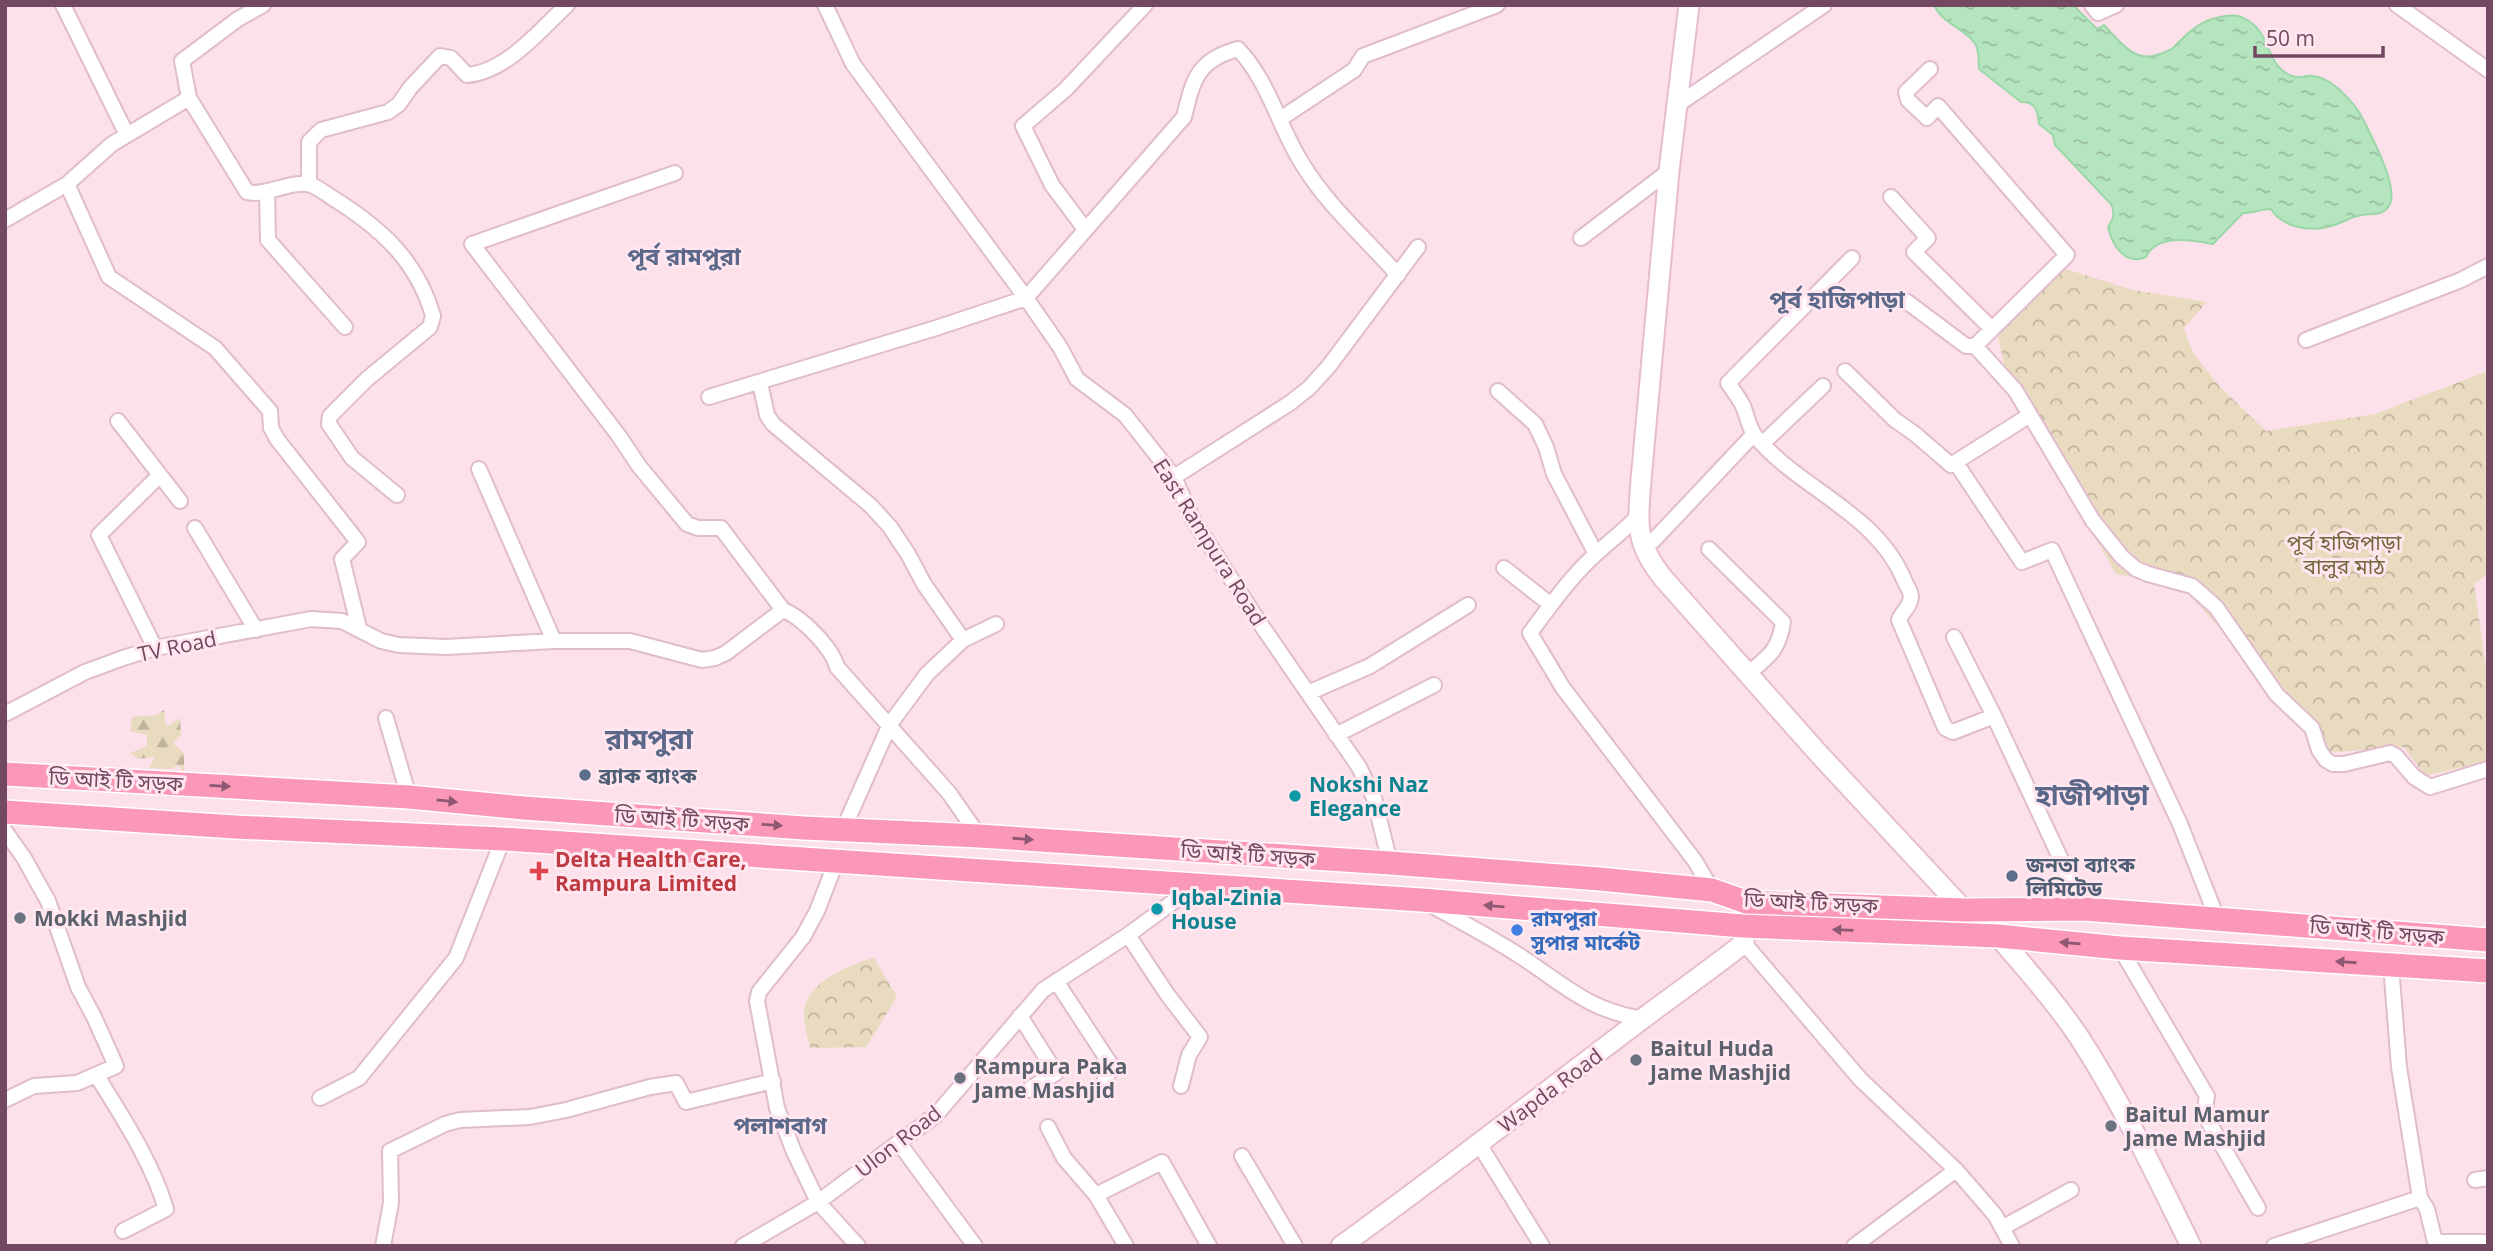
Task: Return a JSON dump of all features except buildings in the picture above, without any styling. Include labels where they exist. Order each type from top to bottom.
[{"type":"main road","name":"ডি আই টি সড়ক","points":[[5,774],[409,797],[804,828],[979,836],[1390,863],[1712,890],[1746,902],[1964,910],[2084,909],[2488,940]]},
{"type":"main road","name":"ডি আই টি সড়ক","points":[[5,812],[235,827],[503,839],[1422,900],[1743,934],[1998,936],[2120,948],[2488,971]]},
{"type":"main road","points":[[802,860],[804,828]]},
{"type":"main road","points":[[1743,934],[1746,902]]},
{"type":"street","points":[[63,5],[127,135]]},
{"type":"street","points":[[263,5],[238,19],[182,61],[190,99],[247,192],[257,194],[310,184],[357,214],[400,250],[421,284],[433,316],[430,327],[367,379],[330,416],[328,424],[352,458],[397,495]]},
{"type":"street","points":[[310,184],[309,142],[321,130],[388,113],[440,56],[451,58],[467,75],[482,74],[514,53],[566,5]]},
{"type":"street","name":"East Rampura Road","points":[[825,5],[853,64],[1026,298],[1060,347],[1077,379],[1125,415],[1174,477],[1192,518],[1257,619],[1359,767],[1374,798],[1390,863]]},
{"type":"street","points":[[1085,229],[1052,185],[1023,126],[1066,89],[1145,5]]},
{"type":"street","points":[[1280,119],[1354,70],[1363,56],[1497,5]]},
{"type":"street","points":[[1689,5],[1669,171],[1638,516],[1643,548],[1663,578],[1818,753],[1964,910]]},
{"type":"street","points":[[1677,105],[1824,5]]},
{"type":"street","points":[[2092,5],[2098,13],[2116,5]]},
{"type":"street","points":[[2397,5],[2488,71]]},
{"type":"street","points":[[709,397],[1026,298],[1184,117],[1193,81],[1208,62],[1222,53],[1238,49],[1247,58],[1303,166],[1335,206],[1398,275]]},
{"type":"street","points":[[1906,302],[1966,346],[1975,346],[2067,255],[1938,106],[1927,118],[1908,100],[1906,92],[1930,69]]},
{"type":"street","points":[[5,220],[67,184],[112,144],[190,99]]},
{"type":"street","points":[[1581,238],[1669,171]]},
{"type":"street","points":[[675,173],[472,244],[639,466],[687,524],[698,528],[721,528],[783,610],[797,615],[835,657],[837,667],[949,793],[979,836]]},
{"type":"street","points":[[67,184],[109,277],[215,348],[270,411],[271,428],[277,439],[358,542],[342,559],[359,628]]},
{"type":"street","points":[[267,191],[268,240],[345,327]]},
{"type":"street","points":[[1891,197],[1928,238],[1913,252],[1992,329]]},
{"type":"street","points":[[1174,477],[1309,388],[1329,366],[1418,247]]},
{"type":"street","points":[[1852,258],[1728,383],[1759,438],[1804,480],[1849,511],[1876,537],[1894,560],[1911,596],[1907,610],[1900,614],[1899,620],[1945,728],[1953,732],[1994,716]]},
{"type":"street","points":[[2306,340],[2461,280],[2488,266]]},
{"type":"street","points":[[1975,346],[2015,390],[2093,521],[2122,557],[2136,569],[2148,574],[2192,586],[2216,607],[2277,695],[2312,729],[2319,750],[2326,760],[2333,764],[2344,764],[2390,753],[2396,756],[2414,777],[2430,788],[2488,769]]},
{"type":"street","points":[[1845,371],[1895,420],[1951,465],[2030,415]]},
{"type":"street","points":[[760,383],[766,415],[773,424],[871,506],[890,527],[924,584],[963,640]]},
{"type":"street","points":[[1643,548],[1759,438],[1823,386]]},
{"type":"street","points":[[1498,391],[1535,424],[1546,447],[1554,474],[1596,554]]},
{"type":"street","points":[[118,421],[180,501]]},
{"type":"street","points":[[1956,463],[2022,562],[2052,550],[2179,824],[2217,918]]},
{"type":"street","points":[[479,469],[554,641]]},
{"type":"street","points":[[155,648],[99,535],[159,476]]},
{"type":"street","points":[[1638,516],[1596,554],[1530,633],[1563,688],[1695,861],[1712,890]]},
{"type":"street","points":[[195,528],[256,630]]},
{"type":"street","points":[[1709,549],[1783,622],[1775,650],[1749,673]]},
{"type":"street","points":[[1504,568],[1551,605]]},
{"type":"street","points":[[1308,693],[1370,666],[1468,605]]},
{"type":"street","name":"TV Road","points":[[5,714],[85,672],[155,648],[311,619],[342,621],[381,641],[417,647],[554,641],[630,641],[702,660],[726,653],[783,610]]},
{"type":"street","points":[[843,830],[890,724],[928,674],[963,640],[996,624]]},
{"type":"street","points":[[1954,637],[2084,909]]},
{"type":"street","points":[[1336,735],[1434,685]]},
{"type":"street","points":[[386,718],[409,797]]},
{"type":"street","points":[[5,831],[48,901],[78,987],[116,1066],[97,1076],[59,1086],[34,1086],[5,1100]]},
{"type":"street","points":[[320,1098],[359,1078],[456,958],[503,839]]},
{"type":"street","points":[[835,862],[817,911],[803,937],[759,992],[757,1001],[777,1108],[794,1152],[818,1202],[858,1246]]},
{"type":"street","name":"Ulon Road","points":[[743,1246],[818,1202],[936,1115],[1043,990],[1128,935],[1197,885]]},
{"type":"street","points":[[1422,900],[1522,957],[1579,998],[1616,1014],[1642,1019]]},
{"type":"street","points":[[1743,934],[1860,1079],[1956,1170],[1995,1215],[2010,1245]]},
{"type":"street","name":"Wapda Road","points":[[1341,1246],[1700,978],[1743,934]]},
{"type":"street","points":[[1128,935],[1200,1037],[1189,1055],[1181,1086]]},
{"type":"street","points":[[1998,936],[2057,1006],[2097,1066],[2135,1133],[2191,1246]]},
{"type":"street","points":[[2120,948],[2207,1096],[2204,1114],[2258,1208]]},
{"type":"street","points":[[2391,965],[2399,1067],[2420,1198],[2427,1209],[2436,1244],[2488,1242]]},
{"type":"street","points":[[1056,981],[1113,1068],[1105,1078]]},
{"type":"street","points":[[1020,1016],[1056,1073],[1028,1090]]},
{"type":"street","points":[[97,1076],[127,1125],[159,1187],[166,1209],[123,1231]]},
{"type":"street","points":[[383,1246],[391,1203],[390,1151],[444,1124],[460,1120],[530,1117],[676,1083],[686,1102],[773,1081]]},
{"type":"street","points":[[1048,1128],[1064,1158],[1096,1195],[1126,1246]]},
{"type":"street","points":[[899,1143],[975,1246]]},
{"type":"street","points":[[1479,1144],[1542,1246]]},
{"type":"street","points":[[1242,1156],[1295,1246]]},
{"type":"street","points":[[1096,1195],[1162,1163],[1209,1246]]},
{"type":"street","points":[[1854,1246],[1956,1170]]},
{"type":"street","points":[[2002,1228],[2071,1190]]},
{"type":"street","points":[[2274,1246],[2420,1198]]},
{"type":"green space","name":"পূর্ব হাজিপাড়া বালুর মাঠ","points":[[2063,268],[2132,290],[2207,302],[2184,328],[2193,353],[2219,386],[2266,431],[2375,414],[2488,371],[2488,574],[2474,584],[2488,682],[2488,761],[2425,776],[2404,747],[2322,753],[2267,664],[2235,644],[2179,584],[2116,574],[2009,386],[1995,324]]},
{"type":"green space","points":[[164,710],[166,727],[180,718],[181,735],[173,743],[184,753],[184,772],[178,765],[171,769],[149,768],[155,757],[138,759],[130,753],[147,746],[147,735],[130,731],[132,717],[156,715]]},
{"type":"green space","points":[[874,958],[897,997],[866,1047],[810,1048],[804,1015],[805,1004],[811,994],[841,970]]},
{"type":"water","points":[[1934,5],[2067,5],[2075,7],[2097,29],[2104,25],[2129,50],[2143,56],[2169,50],[2206,21],[2238,16],[2258,29],[2276,64],[2283,71],[2295,77],[2320,77],[2342,92],[2354,106],[2383,162],[2392,196],[2390,204],[2380,213],[2357,216],[2320,228],[2304,228],[2288,223],[2281,220],[2271,209],[2243,213],[2213,244],[2186,240],[2167,241],[2151,249],[2146,257],[2132,259],[2116,247],[2110,234],[2108,227],[2113,218],[2111,204],[2055,145],[2053,135],[2039,124],[2033,105],[2021,102],[1979,69],[1976,45],[1943,17]]},
{"type":"place","name":"ব্র্যাক ব্যাংক","points":[[585,775]]},
{"type":"place","name":"Nokshi Naz Elegance","points":[[1295,796]]},
{"type":"place","name":"Delta Health Care, Rampura Limited","points":[[539,871]]},
{"type":"place","name":"জনতা ব্যাংক লিমিটেড","points":[[2012,876]]},
{"type":"place","name":"Iqbal-Zinia House","points":[[1157,909]]},
{"type":"place","name":"Mokki Mashjid","points":[[20,918]]},
{"type":"place","name":"রামপুরা সুপার মার্কেট","points":[[1517,930]]},
{"type":"place","name":"Baitul Huda Jame Mashjid","points":[[1636,1060]]},
{"type":"place","name":"Rampura Paka Jame Mashjid","points":[[960,1078]]},
{"type":"place","name":"Baitul Mamur Jame Mashjid","points":[[2111,1126]]},
{"type":"district","name":"পূর্ব রামপুরা","points":[[684,255]]},
{"type":"district","name":"পূর্ব হাজিপাড়া","points":[[1837,298]]},
{"type":"district","name":"রামপুরা","points":[[649,738]]},
{"type":"district","name":"হাজীপাড়া","points":[[2092,794]]},
{"type":"district","name":"পলাশবাগ","points":[[780,1125]]}]
